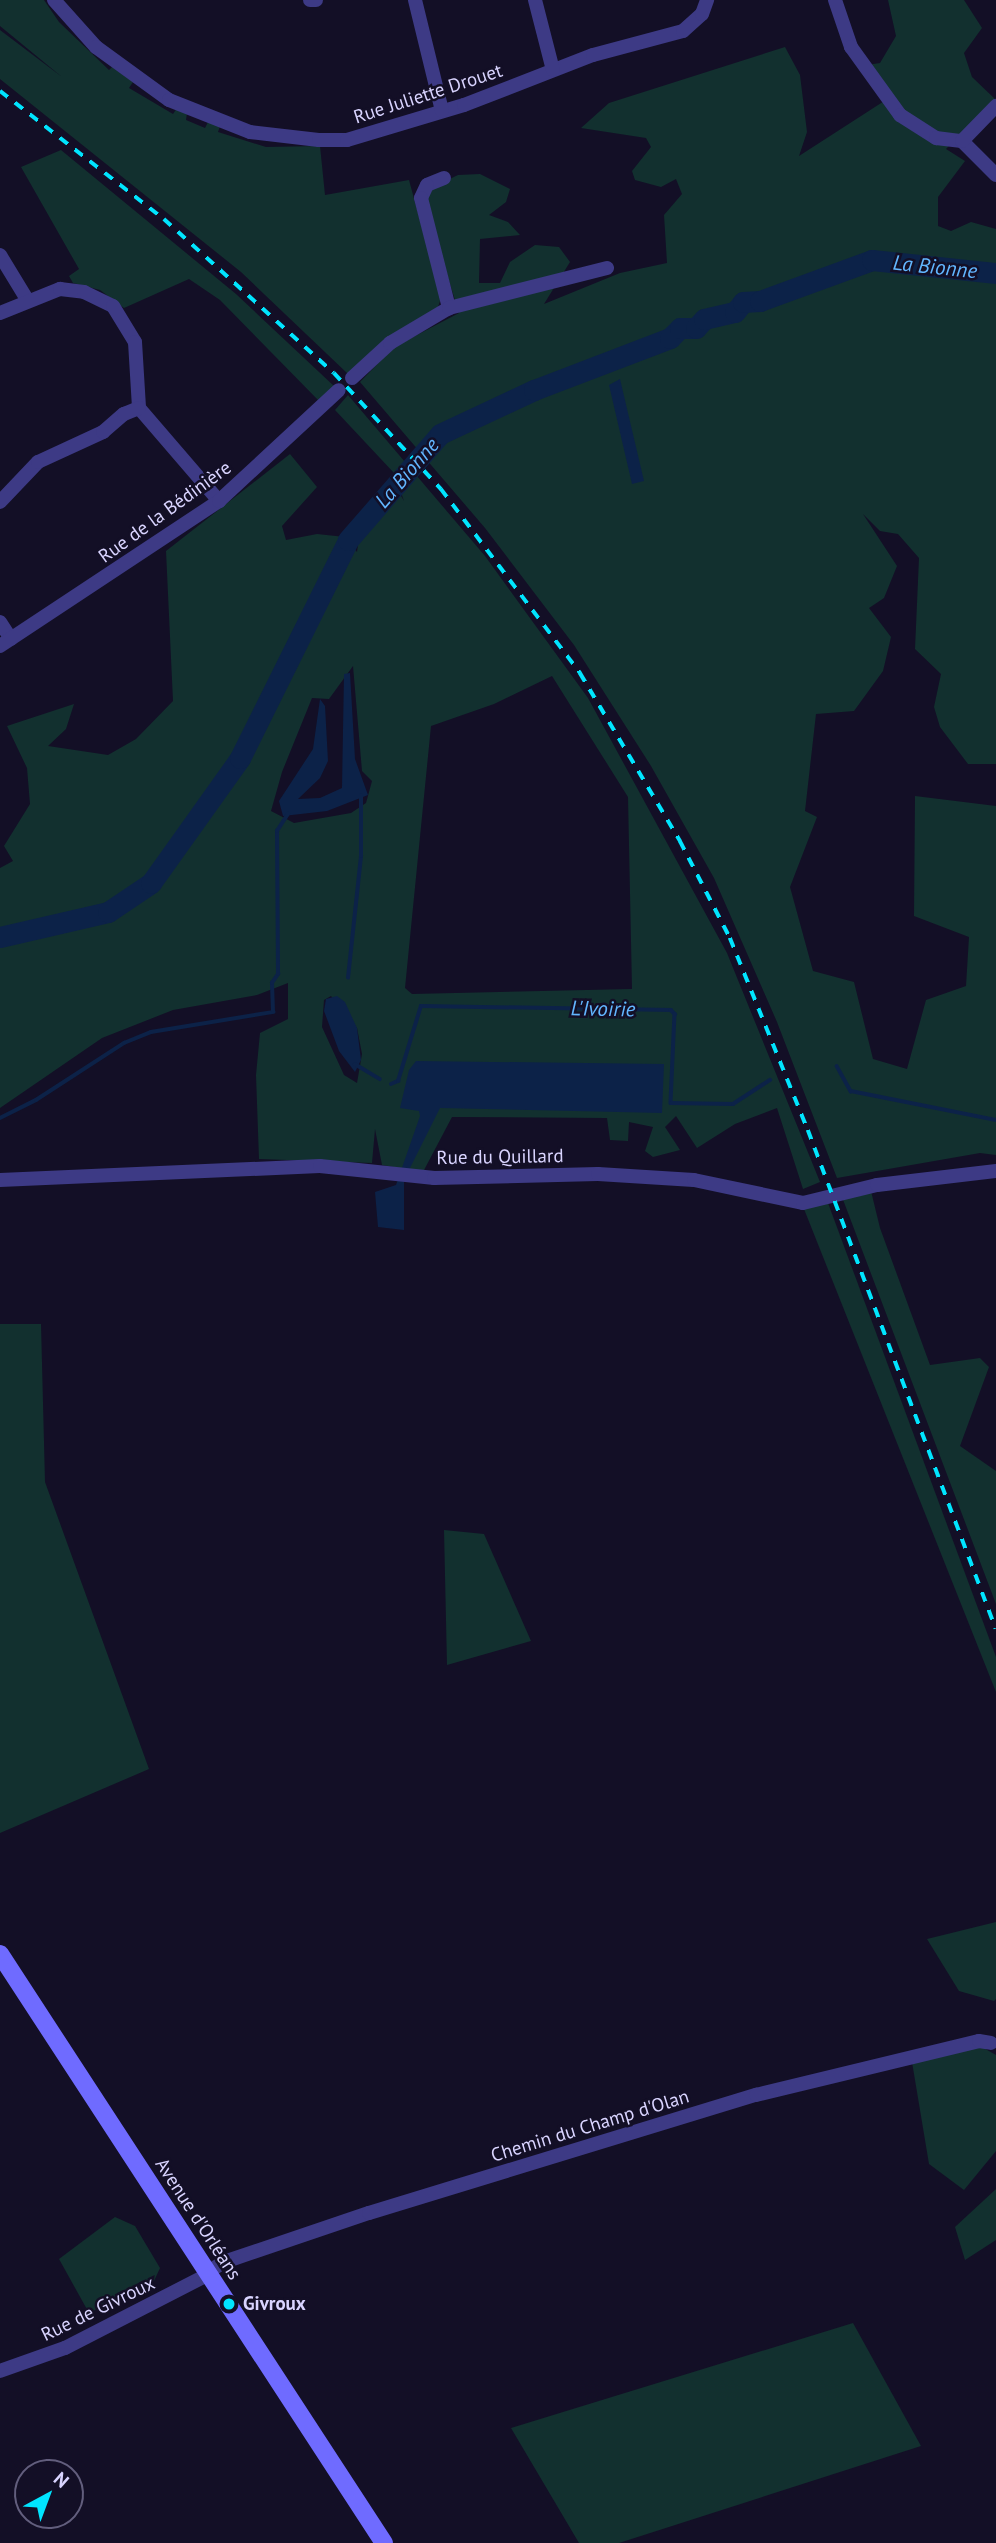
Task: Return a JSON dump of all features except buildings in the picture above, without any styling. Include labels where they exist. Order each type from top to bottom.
[{"type":"main road","name":"Avenue d'Orléans","points":[[0,1954],[384,2543]]},
{"type":"street","name":"Rue Juliette Drouet","points":[[54,0],[96,47],[143,85],[200,115],[250,132],[278,138],[346,140],[442,111],[553,70],[683,31],[702,14],[707,0]]},
{"type":"street","points":[[310,0],[316,0]]},
{"type":"street","points":[[415,0],[442,111]]},
{"type":"street","points":[[535,0],[553,70]]},
{"type":"street","points":[[835,0],[851,47],[900,115],[936,138],[962,141],[996,175]]},
{"type":"street","points":[[962,141],[996,106]]},
{"type":"street","points":[[444,178],[427,185],[421,198],[449,308]]},
{"type":"street","points":[[0,255],[28,301]]},
{"type":"street","points":[[352,378],[390,343],[449,308],[607,268]]},
{"type":"street","points":[[0,313],[60,289],[84,292],[113,306],[135,342],[139,408],[219,501]]},
{"type":"street","name":"Rue de la Bédinière","points":[[6,643],[219,501],[339,390]]},
{"type":"street","points":[[0,502],[38,462],[103,432],[124,414],[139,408]]},
{"type":"street","points":[[0,622],[6,643]]},
{"type":"street","name":"Rue du Quillard","points":[[0,1180],[320,1166],[410,1176],[652,1175],[803,1203],[877,1185],[996,1171]]},
{"type":"street","name":"Chemin du Champ d'Olan","points":[[209,2273],[224,2262],[369,2213],[756,2095],[979,2041],[991,2043]]},
{"type":"street","name":"Rue de Givroux","points":[[0,2371],[65,2348],[209,2273]]},
{"type":"green space","points":[[0,0],[44,0],[59,22],[109,70],[112,67],[133,82],[129,88],[173,114],[177,108],[187,113],[186,120],[205,128],[208,122],[220,126],[218,132],[266,147],[320,146],[325,195],[409,180],[441,298],[437,310],[348,374],[241,272],[0,79],[0,30],[62,77],[0,26]]},
{"type":"green space","points":[[888,0],[964,0],[982,28],[964,53],[972,77],[995,99],[946,149],[965,161],[938,197],[938,226],[951,231],[971,222],[996,229],[996,764],[968,764],[940,727],[934,707],[941,674],[915,649],[919,558],[898,534],[880,531],[863,514],[897,566],[884,598],[869,608],[891,637],[883,671],[854,711],[816,714],[805,811],[817,817],[790,887],[813,971],[854,982],[873,1059],[907,1069],[926,1000],[966,986],[969,937],[914,916],[915,796],[996,806],[996,1155],[980,1153],[837,1178],[777,1022],[714,878],[651,766],[574,645],[485,528],[360,382],[394,347],[459,313],[424,200],[429,189],[458,175],[480,174],[510,189],[506,202],[489,215],[508,222],[520,235],[480,239],[479,283],[500,283],[510,262],[535,245],[559,247],[570,262],[544,304],[620,273],[667,263],[664,215],[682,194],[676,179],[661,187],[635,180],[632,171],[651,147],[646,138],[581,128],[609,103],[785,47],[800,75],[807,132],[799,156],[892,96],[867,65],[880,63],[896,36]]},
{"type":"green space","points":[[61,150],[236,294],[335,387],[318,400],[220,300],[189,279],[124,308],[100,290],[73,283],[69,276],[79,269],[21,167]]},
{"type":"green space","points":[[348,395],[485,556],[588,698],[727,953],[820,1182],[803,1189],[777,1108],[735,1124],[697,1148],[676,1116],[665,1127],[680,1150],[653,1157],[645,1151],[653,1127],[629,1122],[628,1141],[610,1140],[607,1118],[452,1117],[423,1172],[382,1165],[375,1129],[372,1163],[259,1159],[256,1075],[260,1033],[288,1019],[288,983],[257,995],[173,1010],[102,1038],[0,1108],[0,868],[13,861],[4,846],[30,804],[27,768],[7,726],[74,704],[66,729],[48,746],[108,755],[136,739],[173,701],[166,551],[290,454],[317,487],[282,526],[286,540],[317,534],[345,537],[357,552],[360,530],[396,487],[404,501],[394,473],[335,410]],"holes":[[[353,666],[362,771],[372,781],[366,803],[351,813],[294,823],[271,811],[282,772],[312,698],[329,699]],[[552,676],[628,797],[632,989],[412,994],[405,988],[431,726],[494,704]],[[331,996],[357,1028],[362,1054],[357,1083],[344,1075],[322,1027],[324,1000]]]},
{"type":"green space","points":[[871,1191],[880,1228],[930,1365],[980,1358],[989,1367],[960,1446],[996,1471],[996,1604],[842,1197]]},
{"type":"green space","points":[[828,1203],[996,1657],[996,1692],[804,1209]]},
{"type":"green space","points":[[0,1324],[41,1324],[45,1482],[149,1769],[0,1833]]},
{"type":"green space","points":[[444,1530],[484,1534],[531,1641],[447,1665]]},
{"type":"green space","points":[[996,1922],[994,2001],[959,1991],[927,1939]]},
{"type":"green space","points":[[980,2046],[996,2055],[996,2151],[964,2190],[929,2164],[912,2062]]},
{"type":"green space","points":[[996,2189],[996,2240],[965,2260],[955,2227]]},
{"type":"green space","points":[[115,2217],[135,2226],[160,2268],[154,2281],[89,2313],[59,2259]]},
{"type":"green space","points":[[853,2323],[921,2446],[619,2543],[579,2543],[511,2428]]},
{"type":"water","points":[[620,379],[644,481],[632,484],[609,385]]},
{"type":"water","points":[[350,673],[355,759],[368,795],[327,811],[283,816],[279,801],[313,749],[320,699],[325,706],[328,761],[320,778],[298,799],[320,798],[342,788],[344,674]]},
{"type":"water","points":[[337,996],[345,1002],[357,1028],[361,1060],[355,1072],[339,1051],[324,1011],[326,999]]},
{"type":"water","points":[[416,1061],[664,1064],[662,1113],[440,1108],[404,1180],[404,1230],[378,1227],[375,1192],[396,1185],[420,1116],[419,1111],[400,1108],[409,1070]]},
{"type":"waterway","name":"La Bionne","points":[[0,937],[108,912],[151,883],[240,758],[348,540],[440,434],[534,390],[670,338],[680,328],[696,328],[704,319],[735,312],[743,302],[760,301],[872,260],[996,273]]},
{"type":"waterway","points":[[348,978],[361,856],[361,796]]},
{"type":"waterway","name":"L'Ivoirie","points":[[0,1118],[36,1100],[124,1043],[151,1032],[273,1012],[272,983],[278,974],[277,831],[288,814]]},
{"type":"waterway","name":"L'Ivoirie","points":[[391,1084],[398,1081],[421,1006],[671,1010],[675,1014],[671,1103],[733,1104],[770,1080]]},
{"type":"waterway","name":"L'Ivoirie","points":[[355,1064],[380,1079]]},
{"type":"waterway","name":"L'Ivoirie","points":[[837,1066],[851,1091],[996,1120]]},
{"type":"railway","points":[[0,91],[164,219],[334,373],[441,489],[580,673],[680,841],[730,938],[808,1130],[996,1629]]},
{"type":"place","name":"Givroux","points":[[229,2304]]}]
